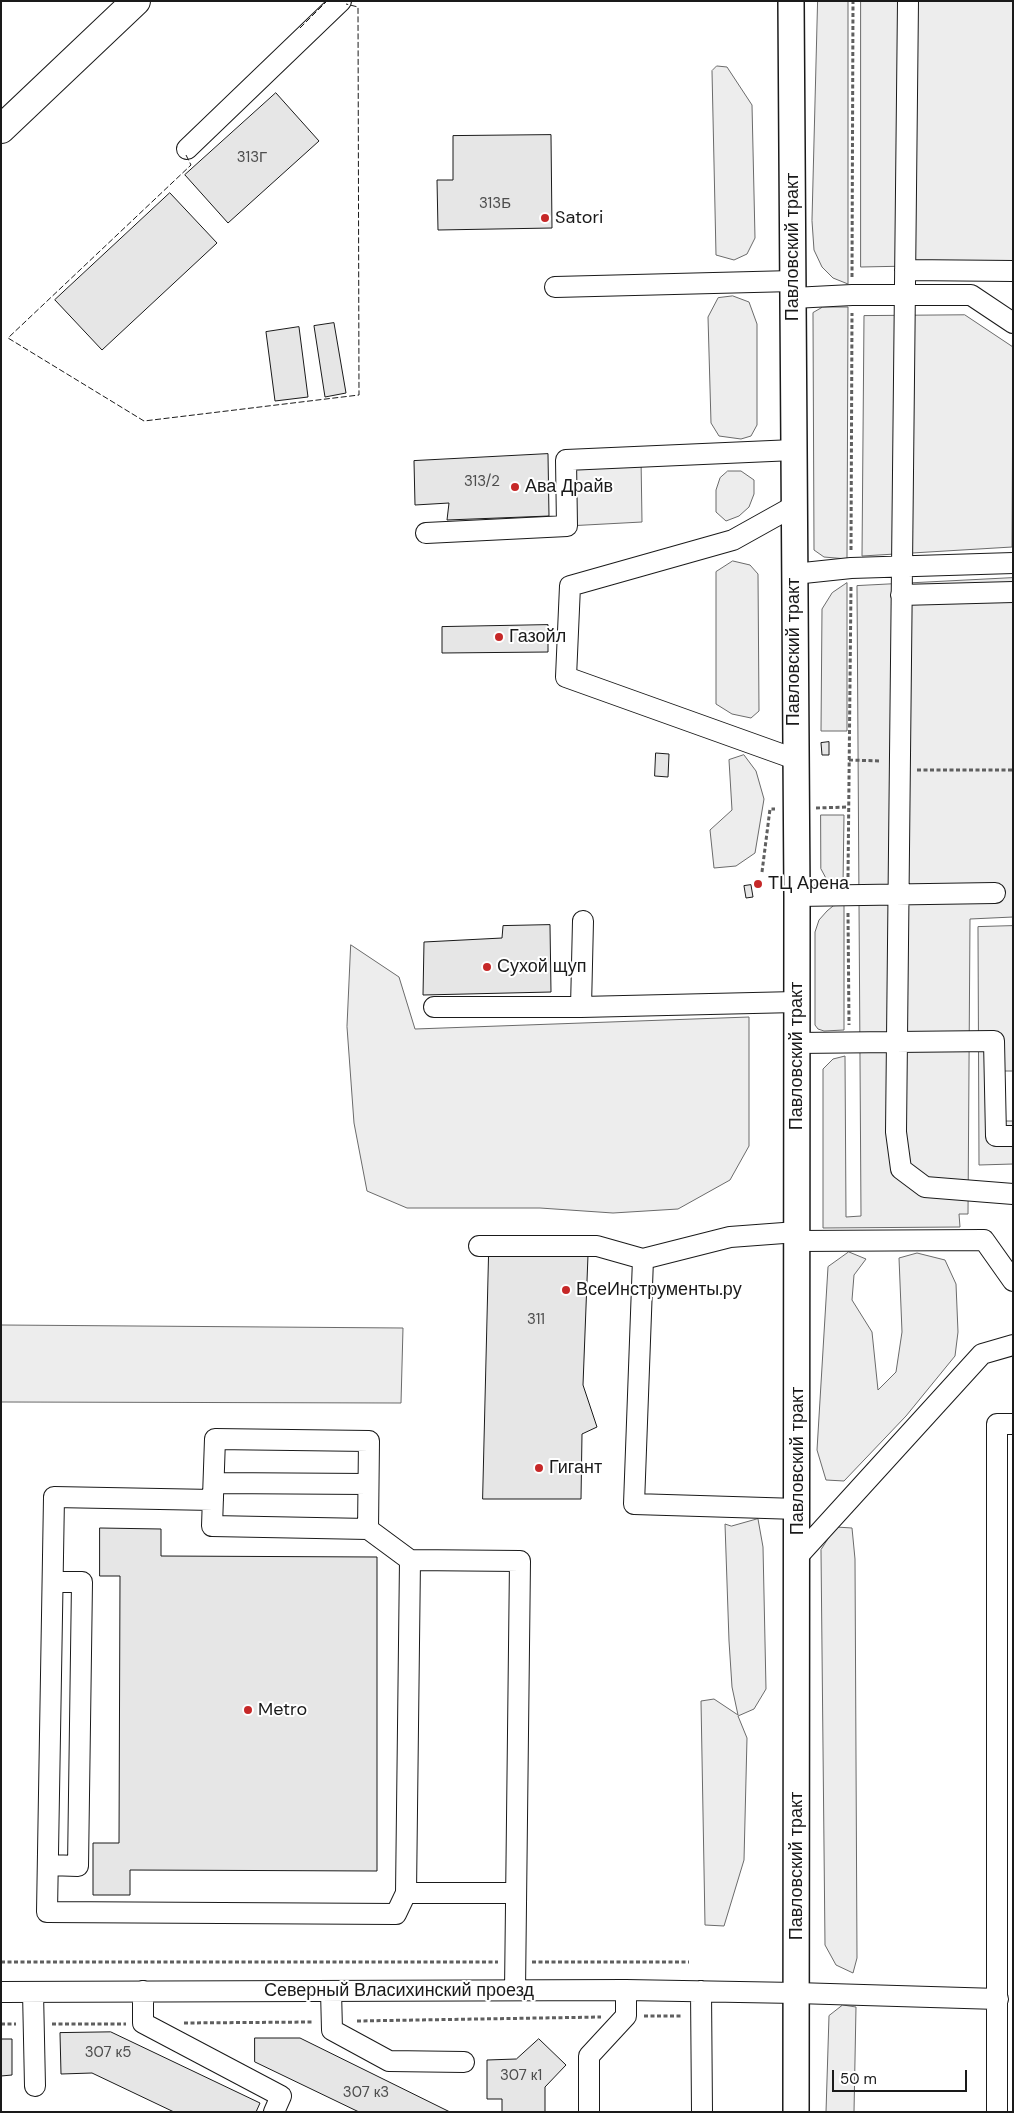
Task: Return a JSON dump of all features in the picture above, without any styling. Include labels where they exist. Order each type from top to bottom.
[{"type":"highway","points":[[1,129],[136,1]]},
{"type":"main road","name":"Павловский тракт","points":[[791,1],[797,896],[798,1556],[796,2112]]},
{"type":"street","points":[[187,149],[341,1]]},
{"type":"street","points":[[908,1],[896,1132],[901,1169],[924,1187],[1013,1194]]},
{"type":"street","points":[[905,270],[1013,271]]},
{"type":"street","points":[[555,287],[793,289],[852,296],[971,295],[1013,323]]},
{"type":"street","points":[[426,533],[567,526],[566,460],[794,450]]},
{"type":"street","points":[[794,506],[733,540],[570,586],[566,677],[795,759]]},
{"type":"street","points":[[794,574],[851,568],[1013,563]]},
{"type":"street","points":[[901,595],[1013,592]]},
{"type":"street","points":[[797,896],[995,893]]},
{"type":"street","points":[[581,1007],[583,921]]},
{"type":"street","points":[[434,1007],[581,1007],[796,1002]]},
{"type":"street","points":[[796,1043],[994,1041],[996,1136],[1013,1136]]},
{"type":"street","points":[[479,1246],[597,1246],[643,1259],[730,1237],[797,1236],[984,1240],[1013,1280]]},
{"type":"street","points":[[643,1259],[634,1504],[798,1509]]},
{"type":"street","points":[[798,1556],[982,1354],[1013,1345]]},
{"type":"street","points":[[998,2112],[997,1424],[1013,1424]]},
{"type":"street","points":[[368,1528],[369,1441],[215,1439],[212,1526],[368,1528],[410,1560],[520,1561],[515,1990]]},
{"type":"street","points":[[368,1484],[214,1492],[54,1497],[47,1912],[396,1914],[406,1893],[410,1560]]},
{"type":"street","points":[[48,1865],[78,1866],[82,1582],[53,1582]]},
{"type":"street","points":[[406,1893],[516,1893]]},
{"type":"street","points":[[589,2112],[589,2056],[626,2016],[626,1990]]},
{"type":"street","name":"Северный Власихинский проезд","points":[[1,1992],[626,1990],[998,1999]]},
{"type":"street","points":[[331,1991],[332,2030],[389,2060],[464,2062]]},
{"type":"street","points":[[701,1991],[702,2112]]},
{"type":"street","points":[[33,1992],[34,2086]]},
{"type":"street","points":[[143,1992],[143,2024],[281,2096],[274,2112]]},
{"type":"path","points":[[850,1043],[848,894],[851,568]]},
{"type":"path","points":[[849,760],[894,761],[899,770],[1013,770]]},
{"type":"path","points":[[1,1962],[689,1962]]},
{"type":"shaded area","points":[[818,1],[848,1],[848,284],[833,278],[822,267],[814,250],[812,221]]},
{"type":"shaded area","points":[[861,1],[1013,1],[1013,264],[861,267]]},
{"type":"shaded area","points":[[717,66],[727,67],[752,105],[755,238],[747,254],[734,260],[716,255],[712,71]]},
{"type":"shaded area","points":[[733,296],[749,302],[757,324],[757,425],[751,436],[741,439],[719,436],[711,423],[708,317],[718,298]]},
{"type":"shaded area","points":[[823,307],[848,307],[847,559],[824,557],[814,550],[813,313]]},
{"type":"shaded area","points":[[965,315],[1013,347],[1012,547],[862,556],[864,316]]},
{"type":"shaded area","points":[[641,457],[642,522],[567,526],[566,460]]},
{"type":"shaded area","points":[[728,471],[741,471],[754,480],[754,494],[749,507],[739,516],[726,521],[716,512],[716,490],[720,478]]},
{"type":"shaded area","points":[[733,561],[750,565],[758,574],[759,711],[751,718],[732,714],[716,704],[716,572]]},
{"type":"shaded area","points":[[1013,578],[1013,917],[970,919],[968,1214],[959,1214],[960,1227],[823,1228],[823,1069],[833,1059],[845,1056],[846,1217],[861,1216],[857,586]]},
{"type":"shaded area","points":[[847,583],[847,731],[821,731],[822,609],[832,593]]},
{"type":"shaded area","points":[[744,755],[756,771],[764,799],[755,853],[736,866],[714,868],[710,830],[732,810],[729,760]]},
{"type":"shaded area","points":[[821,815],[844,815],[843,886],[832,885],[828,882],[821,869]]},
{"type":"shaded area","points":[[844,905],[844,1030],[824,1031],[818,1029],[815,1025],[815,932],[819,920],[827,911],[833,906]]},
{"type":"shaded area","points":[[1013,926],[1013,1071],[1002,1071],[1003,1121],[1013,1121],[1013,1164],[979,1165],[978,927]]},
{"type":"shaded area","points":[[351,945],[399,977],[415,1029],[749,1017],[749,1146],[730,1180],[678,1209],[613,1213],[540,1208],[407,1208],[367,1191],[354,1123],[347,1027]]},
{"type":"shaded area","points":[[849,1252],[866,1259],[854,1275],[852,1300],[872,1332],[878,1390],[896,1372],[902,1332],[899,1258],[917,1253],[945,1260],[956,1284],[958,1332],[955,1356],[906,1416],[844,1481],[826,1480],[817,1450],[828,1267]]},
{"type":"shaded area","points":[[1,1325],[403,1328],[401,1403],[1,1402]]},
{"type":"shaded area","points":[[758,1519],[763,1547],[766,1689],[754,1709],[738,1716],[747,1738],[744,1860],[724,1926],[705,1925],[701,1701],[714,1699],[738,1715],[732,1687],[725,1524],[731,1526]]},
{"type":"shaded area","points":[[836,1527],[852,1528],[855,1559],[857,1958],[853,1973],[836,1965],[825,1945],[821,1550]]},
{"type":"shaded area","points":[[843,2005],[856,2007],[854,2112],[826,2112],[829,2016]]},
{"type":"building","points":[[276,93],[319,141],[228,223],[185,175]]},
{"type":"building","points":[[551,135],[552,228],[438,230],[437,180],[453,180],[453,136]]},
{"type":"building","points":[[170,193],[217,243],[102,350],[55,300]]},
{"type":"building","points":[[334,323],[346,393],[325,397],[314,326]]},
{"type":"building","points":[[299,327],[308,397],[275,401],[266,332]]},
{"type":"building","points":[[548,454],[549,516],[447,520],[449,503],[415,505],[414,461]]},
{"type":"building","points":[[548,625],[548,652],[442,653],[442,627]]},
{"type":"building","points":[[829,742],[829,755],[822,755],[821,743]]},
{"type":"building","points":[[656,753],[669,754],[668,777],[655,776]]},
{"type":"building","points":[[751,885],[753,897],[746,898],[744,886]]},
{"type":"building","name":"Сухой щуп","points":[[550,925],[551,992],[423,995],[424,942],[502,938],[503,926]]},
{"type":"building","points":[[489,1253],[588,1255],[583,1385],[597,1427],[582,1434],[581,1499],[483,1499]]},
{"type":"building","name":"Metro","points":[[100,1528],[161,1529],[161,1556],[377,1557],[377,1871],[130,1870],[130,1895],[93,1895],[93,1843],[119,1843],[120,1576],[100,1576]]},
{"type":"building","points":[[111,2032],[260,2103],[256,2112],[174,2112],[92,2073],[61,2074],[60,2033]]},
{"type":"building","points":[[255,2038],[300,2038],[450,2112],[359,2112],[255,2062]]},
{"type":"building","points":[[1,2039],[12,2039],[12,2075],[1,2076]]},
{"type":"building","points":[[539,2039],[566,2065],[545,2087],[545,2112],[502,2112],[502,2099],[487,2099],[487,2060],[516,2059]]},
{"type":"fence","points":[[300,28],[327,1]]},
{"type":"fence","points":[[186,155],[191,165],[8,338],[144,421],[359,395],[358,7],[346,4]]},
{"type":"place","name":"Satori","points":[[545,218]]},
{"type":"place","name":"Ава Драйв","points":[[515,487]]},
{"type":"place","name":"Газойл","points":[[499,637]]},
{"type":"place","name":"ТЦ Арена","points":[[758,884]]},
{"type":"place","name":"Сухой щуп","points":[[487,967]]},
{"type":"place","name":"ВсеИнструменты.ру","points":[[566,1290]]},
{"type":"place","name":"Гигант","points":[[539,1468]]},
{"type":"place","name":"Metro","points":[[248,1710]]}]
